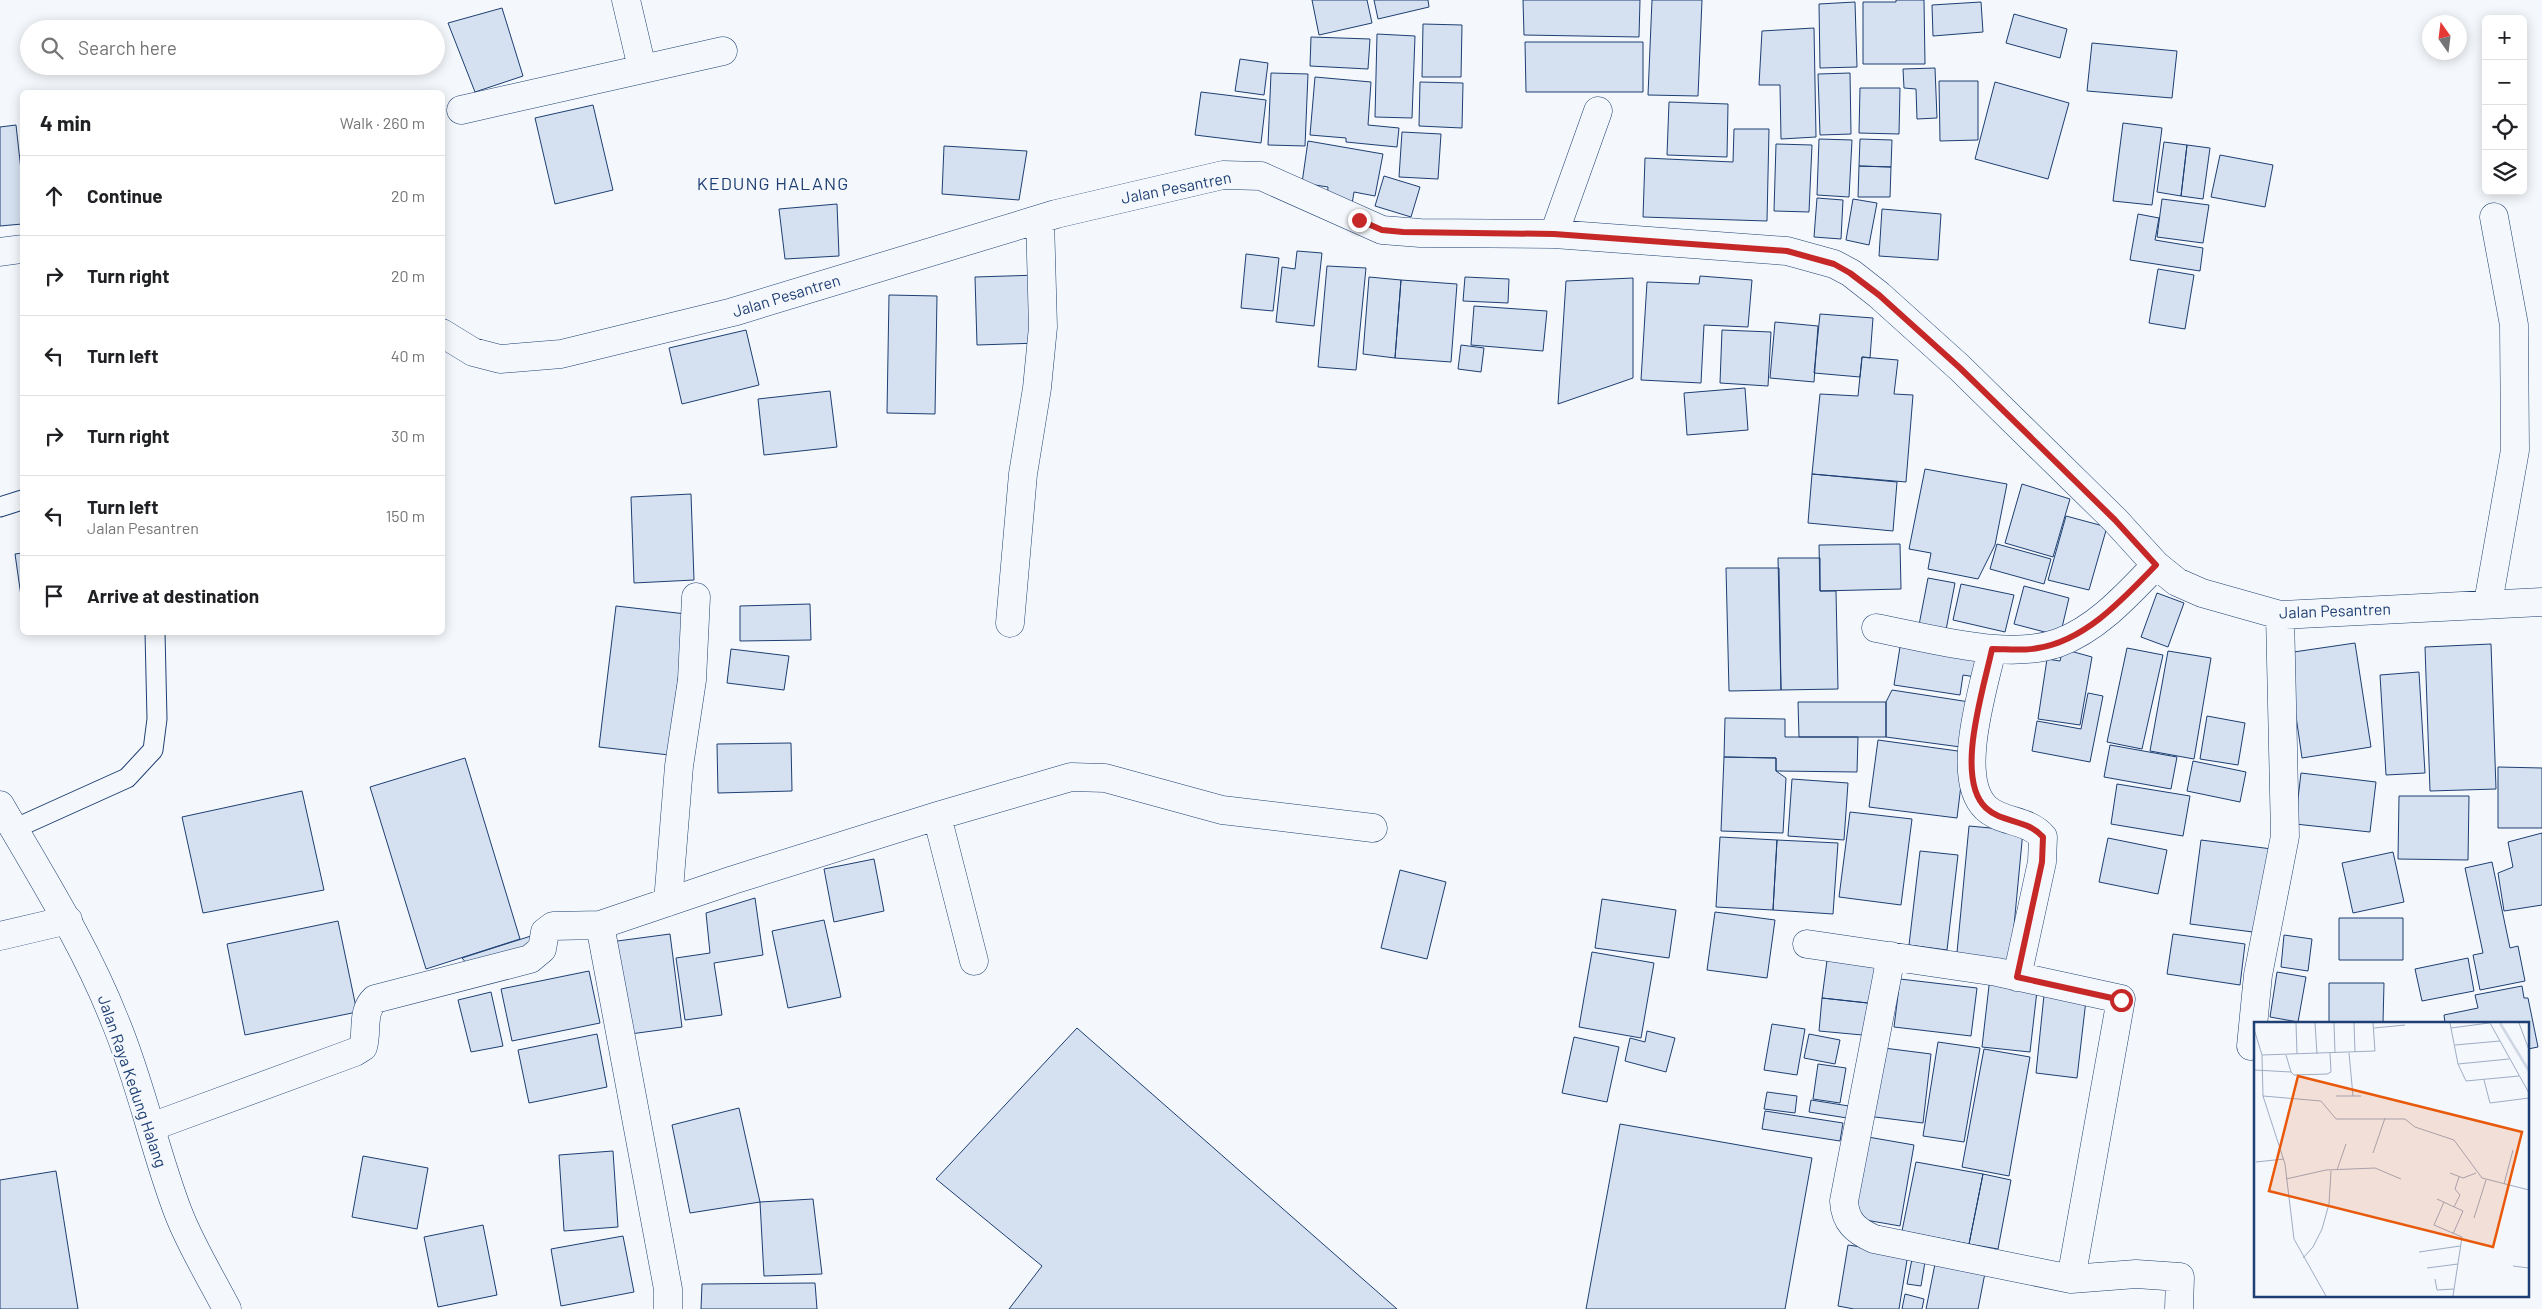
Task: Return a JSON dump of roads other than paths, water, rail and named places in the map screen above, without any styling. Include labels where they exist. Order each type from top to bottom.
[{"type":"street","points":[[626,0],[642,68]]},
{"type":"street","points":[[461,110],[723,51]]},
{"type":"street","points":[[1554,234],[1598,111]]},
{"type":"street","name":"Jalan Pesantren","points":[[445,335],[473,352],[500,359],[561,354],[733,312],[1040,218],[1188,182],[1240,174],[1260,176],[1382,230],[1420,233],[1554,234],[1787,251],[1834,264],[1850,273],[1895,309],[1960,368],[2115,520],[2156,565],[2177,582],[2202,593],[2280,615],[2488,603],[2542,602]]},
{"type":"street","points":[[2488,603],[2515,450],[2514,325],[2494,216]]},
{"type":"street","points":[[1010,623],[1023,474],[1037,388],[1043,327],[1040,218]]},
{"type":"street","points":[[0,252],[20,249]]},
{"type":"street","points":[[1876,628],[1992,649],[2037,649],[2058,643],[2076,634],[2105,615],[2156,565]]},
{"type":"street","points":[[668,902],[678,766],[692,680],[696,596]]},
{"type":"street","points":[[2251,1046],[2258,975],[2285,836],[2280,615]]},
{"type":"street","points":[[1992,649],[1971,749],[1970,771],[1973,784],[1978,798],[1986,808],[1997,815],[2031,827],[2043,837],[2042,862],[2017,977]]},
{"type":"street","points":[[151,1127],[355,1052],[362,1047],[367,1012],[375,999],[530,959],[542,949],[545,932],[553,926],[600,925],[937,816],[1071,777],[1105,778],[1222,810],[1373,828]]},
{"type":"street","name":"Jalan Raya Kedung Halang","points":[[0,805],[68,920],[94,973],[116,1022],[177,1211],[194,1252],[227,1309]]},
{"type":"street","points":[[937,816],[974,962]]},
{"type":"street","points":[[0,936],[68,920]]},
{"type":"street","points":[[600,925],[668,1288],[668,1309]]},
{"type":"street","points":[[1807,944],[1997,972],[2121,1000],[2071,1279]]},
{"type":"street","points":[[1891,956],[1844,1201],[1845,1212],[1850,1224],[1858,1232],[1874,1239],[2071,1279],[2136,1274],[2180,1277],[2178,1309]]},
{"type":"lane","points":[[0,507],[20,501]]},
{"type":"lane","points":[[14,829],[127,778],[153,750],[157,719],[155,635]]},
{"type":"district","name":"KEDUNG HALANG","points":[[773,183]]}]
